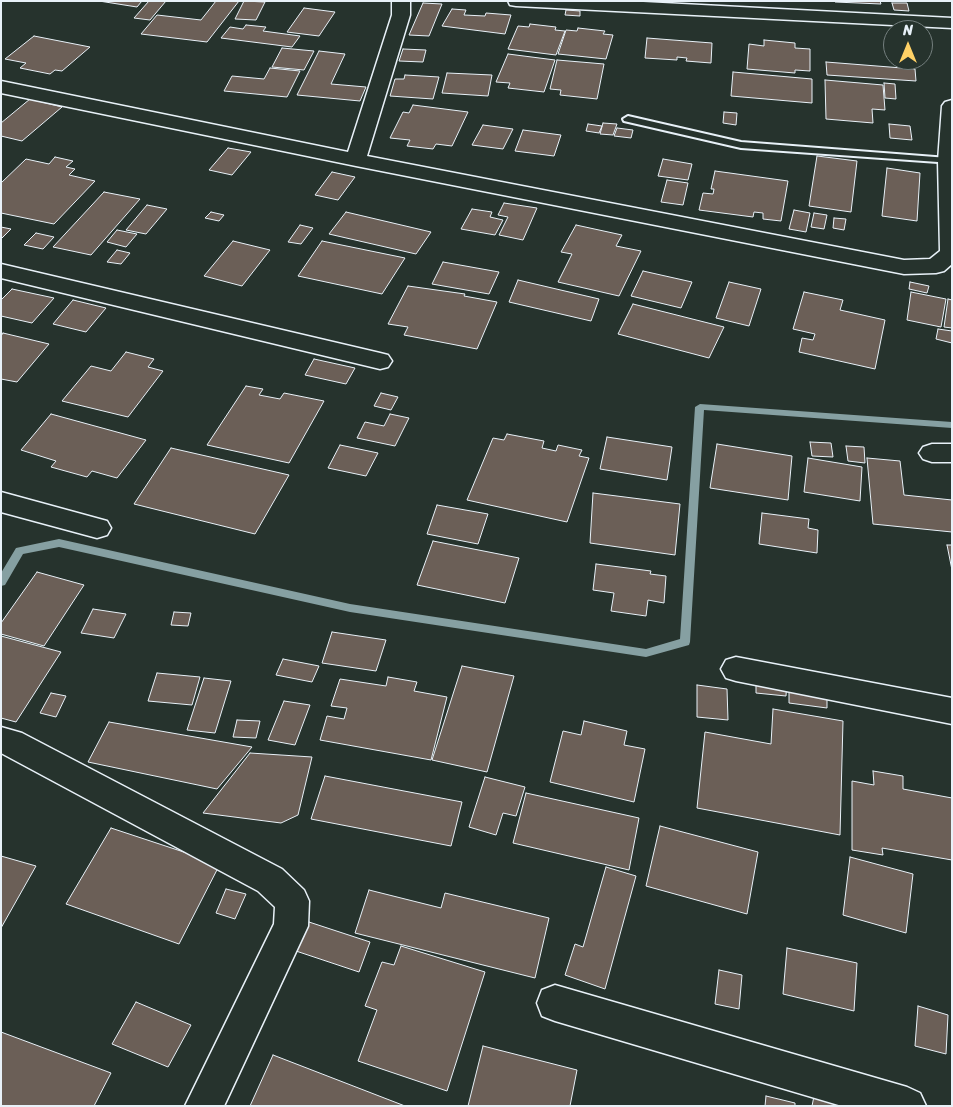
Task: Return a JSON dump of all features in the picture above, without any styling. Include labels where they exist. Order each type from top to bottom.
[{"type":"street","points":[[356,160],[401,15],[401,1]]},
{"type":"street","points":[[516,1],[952,23]]},
{"type":"street","points":[[1,87],[356,160],[904,267],[936,266],[951,253],[950,153],[952,106]]},
{"type":"street","points":[[1,271],[380,361]]},
{"type":"street","points":[[1,502],[97,528]]},
{"type":"street","points":[[736,668],[952,710]]},
{"type":"street","points":[[1,740],[11,742],[270,880],[292,901],[291,926],[204,1106]]},
{"type":"street","points":[[556,1003],[906,1106]]},
{"type":"lane","points":[[628,120],[741,145],[950,153]]},
{"type":"building","points":[[99,1],[142,1],[137,7]]},
{"type":"building","points":[[149,1],[166,1],[150,20],[134,18]]},
{"type":"building","points":[[216,1],[239,1],[207,42],[141,34],[157,15],[201,20]]},
{"type":"building","points":[[244,1],[265,2],[256,20],[235,19]]},
{"type":"building","points":[[880,1],[881,4],[835,2]]},
{"type":"building","points":[[423,3],[442,4],[429,36],[409,35]]},
{"type":"building","points":[[892,3],[907,3],[909,11],[894,10]]},
{"type":"building","points":[[304,8],[335,12],[319,36],[287,32]]},
{"type":"building","points":[[452,9],[466,10],[464,15],[485,16],[486,13],[511,15],[505,34],[442,26]]},
{"type":"building","points":[[566,10],[580,11],[580,16],[565,15]]},
{"type":"building","points":[[530,24],[556,27],[555,30],[565,31],[556,55],[508,49],[518,26],[529,27]]},
{"type":"building","points":[[246,25],[266,27],[263,31],[300,36],[292,47],[221,38],[230,27],[243,29]]},
{"type":"building","points":[[578,28],[605,31],[603,34],[613,35],[606,59],[558,54],[566,30],[577,31]]},
{"type":"building","points":[[34,36],[90,47],[62,71],[55,70],[50,74],[20,68],[26,63],[5,59]]},
{"type":"building","points":[[647,38],[712,43],[711,63],[686,61],[687,58],[677,57],[677,60],[645,58]]},
{"type":"building","points":[[764,40],[795,43],[795,48],[810,49],[810,71],[795,70],[795,73],[747,69],[749,44],[764,46]]},
{"type":"building","points":[[282,48],[314,51],[304,70],[272,67]]},
{"type":"building","points":[[403,49],[426,50],[423,62],[399,61]]},
{"type":"building","points":[[319,51],[345,54],[331,84],[366,87],[360,101],[297,95]]},
{"type":"building","points":[[508,54],[555,60],[544,92],[508,88],[510,83],[496,82]]},
{"type":"building","points":[[557,60],[604,64],[597,99],[560,95],[561,90],[550,89]]},
{"type":"building","points":[[826,62],[883,66],[883,70],[915,70],[916,81],[827,75]]},
{"type":"building","points":[[270,68],[300,71],[287,97],[224,91],[232,76],[264,79]]},
{"type":"building","points":[[733,72],[812,79],[812,103],[731,96]]},
{"type":"building","points":[[447,73],[492,75],[488,96],[442,93]]},
{"type":"building","points":[[405,75],[439,77],[433,99],[390,96],[395,79],[404,79]]},
{"type":"building","points":[[825,80],[883,85],[885,110],[872,109],[873,123],[826,119]]},
{"type":"building","points":[[884,83],[895,84],[896,99],[885,98]]},
{"type":"building","points":[[30,99],[62,107],[22,141],[1,136],[1,123]]},
{"type":"building","points":[[413,105],[468,112],[452,146],[436,144],[433,149],[407,146],[410,140],[390,138],[403,112],[409,113]]},
{"type":"building","points":[[724,112],[737,113],[736,125],[723,123]]},
{"type":"building","points":[[603,123],[617,124],[613,135],[600,134]]},
{"type":"building","points":[[588,124],[602,126],[599,133],[586,131]]},
{"type":"building","points":[[889,124],[910,126],[912,140],[890,138]]},
{"type":"building","points":[[483,125],[513,129],[503,149],[472,145]]},
{"type":"building","points":[[617,128],[633,130],[631,138],[614,136]]},
{"type":"building","points":[[523,130],[561,135],[554,156],[515,151]]},
{"type":"building","points":[[228,148],[251,152],[232,175],[209,170]]},
{"type":"building","points":[[817,156],[857,161],[851,212],[809,206]]},
{"type":"building","points":[[55,157],[73,161],[66,167],[75,169],[69,175],[95,181],[54,224],[1,213],[1,183],[26,159],[49,164]]},
{"type":"building","points":[[663,159],[692,164],[688,180],[658,176]]},
{"type":"building","points":[[887,168],[920,173],[917,221],[882,216]]},
{"type":"building","points":[[715,171],[788,181],[781,221],[763,219],[763,213],[754,212],[753,217],[699,210],[703,193],[713,194],[714,189],[711,189]]},
{"type":"building","points":[[332,172],[355,177],[338,200],[315,195]]},
{"type":"building","points":[[667,180],[688,183],[683,205],[661,202]]},
{"type":"building","points":[[104,192],[140,199],[91,255],[53,247]]},
{"type":"building","points":[[504,203],[537,208],[523,240],[499,235],[508,217],[498,215]]},
{"type":"building","points":[[147,205],[167,209],[146,234],[126,230]]},
{"type":"building","points":[[472,209],[492,212],[490,217],[503,220],[495,235],[461,229]]},
{"type":"building","points":[[794,210],[810,213],[806,232],[789,229]]},
{"type":"building","points":[[211,212],[224,215],[219,221],[205,218]]},
{"type":"building","points":[[346,212],[431,232],[416,254],[329,234]]},
{"type":"building","points":[[814,213],[827,215],[824,229],[811,227]]},
{"type":"building","points":[[834,218],[846,219],[844,230],[833,228]]},
{"type":"building","points":[[300,225],[313,228],[301,244],[288,242]]},
{"type":"building","points":[[576,225],[622,235],[616,246],[641,251],[619,296],[558,282],[572,254],[561,252]]},
{"type":"building","points":[[1,227],[11,229],[1,239]]},
{"type":"building","points":[[117,230],[137,234],[126,247],[107,242]]},
{"type":"building","points":[[36,233],[54,237],[43,249],[24,245]]},
{"type":"building","points":[[233,241],[270,250],[242,286],[204,276]]},
{"type":"building","points":[[322,241],[405,258],[382,294],[298,276]]},
{"type":"building","points":[[117,250],[130,253],[121,264],[107,262]]},
{"type":"building","points":[[443,262],[499,272],[489,294],[432,284]]},
{"type":"building","points":[[643,271],[692,282],[681,308],[631,296]]},
{"type":"building","points":[[518,280],[599,299],[591,321],[509,302]]},
{"type":"building","points":[[729,282],[761,289],[749,326],[716,318]]},
{"type":"building","points":[[910,282],[929,286],[927,293],[909,289]]},
{"type":"building","points":[[408,286],[465,294],[464,296],[497,302],[477,349],[404,335],[408,327],[388,324]]},
{"type":"building","points":[[12,289],[54,298],[32,323],[1,316],[1,300]]},
{"type":"building","points":[[804,292],[843,300],[840,310],[885,320],[875,369],[799,352],[802,338],[813,340],[815,334],[793,329]]},
{"type":"building","points":[[911,292],[946,299],[941,327],[907,320]]},
{"type":"building","points":[[948,299],[952,300],[952,328],[944,327]]},
{"type":"building","points":[[73,300],[106,308],[86,332],[53,324]]},
{"type":"building","points":[[633,304],[724,327],[709,358],[618,334]]},
{"type":"building","points":[[938,329],[952,331],[952,343],[936,339]]},
{"type":"building","points":[[3,333],[49,344],[17,382],[1,379],[1,336]]},
{"type":"building","points":[[126,352],[154,359],[148,367],[163,371],[128,417],[62,401],[91,366],[111,371]]},
{"type":"building","points":[[314,359],[355,368],[346,384],[305,375]]},
{"type":"building","points":[[246,386],[263,389],[259,395],[280,399],[284,393],[324,401],[289,463],[207,445]]},
{"type":"building","points":[[381,393],[398,397],[391,410],[374,406]]},
{"type":"building","points":[[51,414],[146,440],[117,478],[92,471],[87,477],[51,467],[56,461],[21,450]]},
{"type":"building","points":[[390,414],[409,418],[395,446],[357,438],[365,422],[384,426]]},
{"type":"building","points":[[507,434],[544,441],[542,448],[556,451],[558,445],[582,450],[579,456],[589,458],[567,522],[467,500],[493,438],[504,440]]},
{"type":"building","points":[[607,437],[672,447],[667,480],[600,469]]},
{"type":"building","points":[[810,442],[831,443],[833,457],[812,456]]},
{"type":"building","points":[[717,444],[792,456],[788,500],[710,488]]},
{"type":"building","points":[[340,445],[378,453],[366,476],[328,468]]},
{"type":"building","points":[[846,446],[864,447],[865,463],[848,461]]},
{"type":"building","points":[[171,448],[289,475],[255,534],[134,504]]},
{"type":"building","points":[[808,458],[862,467],[860,501],[804,492]]},
{"type":"building","points":[[867,458],[900,461],[904,495],[952,500],[952,532],[873,524]]},
{"type":"building","points":[[593,493],[680,504],[675,555],[590,543]]},
{"type":"building","points":[[437,505],[488,514],[478,544],[427,534]]},
{"type":"building","points":[[762,513],[809,519],[808,528],[818,530],[817,553],[759,544]]},
{"type":"building","points":[[433,541],[519,558],[505,603],[417,585]]},
{"type":"building","points":[[947,545],[952,545],[952,570]]},
{"type":"building","points":[[596,564],[651,571],[650,574],[666,576],[664,603],[648,600],[646,616],[611,611],[614,593],[593,590]]},
{"type":"building","points":[[37,572],[84,585],[44,646],[1,634],[1,623]]},
{"type":"building","points":[[93,609],[126,614],[114,638],[81,633]]},
{"type":"building","points":[[174,612],[191,613],[188,626],[171,625]]},
{"type":"building","points":[[332,632],[386,640],[376,671],[322,663]]},
{"type":"building","points":[[1,636],[61,652],[16,722],[1,718]]},
{"type":"building","points":[[283,659],[319,666],[312,682],[276,675]]},
{"type":"building","points":[[462,666],[514,676],[487,772],[432,760]]},
{"type":"building","points":[[157,673],[200,677],[192,705],[148,701]]},
{"type":"building","points":[[756,674],[787,679],[786,696],[756,693]]},
{"type":"building","points":[[388,677],[417,682],[414,691],[447,697],[431,760],[320,740],[327,716],[344,719],[347,708],[331,706],[340,679],[386,686]]},
{"type":"building","points":[[204,678],[231,681],[215,733],[187,730]]},
{"type":"building","points":[[697,685],[727,689],[728,720],[697,717]]},
{"type":"building","points":[[789,685],[827,690],[827,708],[789,703]]},
{"type":"building","points":[[51,693],[66,696],[56,717],[40,713]]},
{"type":"building","points":[[284,701],[310,705],[295,745],[268,740]]},
{"type":"building","points":[[773,709],[843,721],[840,835],[697,808],[705,732],[771,744]]},
{"type":"building","points":[[237,720],[260,721],[256,738],[233,737]]},
{"type":"building","points":[[584,721],[627,731],[624,745],[645,749],[634,802],[550,782],[563,731],[581,735]]},
{"type":"building","points":[[109,722],[252,747],[217,789],[88,762]]},
{"type":"building","points":[[250,753],[312,757],[298,815],[281,823],[203,813]]},
{"type":"building","points":[[873,771],[903,776],[903,789],[952,798],[952,860],[882,848],[883,855],[852,850],[852,781],[874,785]]},
{"type":"building","points":[[325,776],[462,802],[451,846],[311,819]]},
{"type":"building","points":[[485,777],[525,787],[516,816],[503,813],[496,835],[469,827]]},
{"type":"building","points":[[526,793],[639,818],[629,870],[513,843]]},
{"type":"building","points":[[660,826],[758,852],[747,914],[646,886]]},
{"type":"building","points":[[111,828],[220,864],[179,944],[66,904]]},
{"type":"building","points":[[1,856],[36,866],[1,928]]},
{"type":"building","points":[[850,857],[913,874],[906,933],[843,915]]},
{"type":"building","points":[[606,867],[636,876],[605,989],[565,975],[575,944],[583,947]]},
{"type":"building","points":[[226,889],[246,894],[235,919],[216,913]]},
{"type":"building","points":[[369,890],[441,908],[445,893],[549,918],[535,978],[355,933]]},
{"type":"building","points":[[309,922],[370,942],[359,972],[296,951]]},
{"type":"building","points":[[401,946],[485,972],[447,1091],[358,1061],[377,1010],[365,1006],[382,962],[394,965]]},
{"type":"building","points":[[787,948],[857,963],[854,1011],[783,994]]},
{"type":"building","points":[[719,970],[742,975],[739,1009],[715,1004]]},
{"type":"building","points":[[136,1002],[191,1025],[168,1067],[112,1044]]},
{"type":"building","points":[[918,1006],[948,1015],[946,1054],[915,1046]]},
{"type":"building","points":[[1,1032],[111,1073],[94,1106],[1,1106]]},
{"type":"building","points":[[483,1046],[577,1070],[570,1106],[468,1106]]},
{"type":"building","points":[[273,1055],[405,1106],[250,1106]]},
{"type":"building","points":[[815,1091],[841,1100],[840,1106],[812,1106]]},
{"type":"building","points":[[766,1096],[795,1103],[795,1106],[765,1106]]},
{"type":"waterway","points":[[1,582],[20,551],[59,543],[350,608],[646,653],[685,642],[700,407],[952,425]]}]
